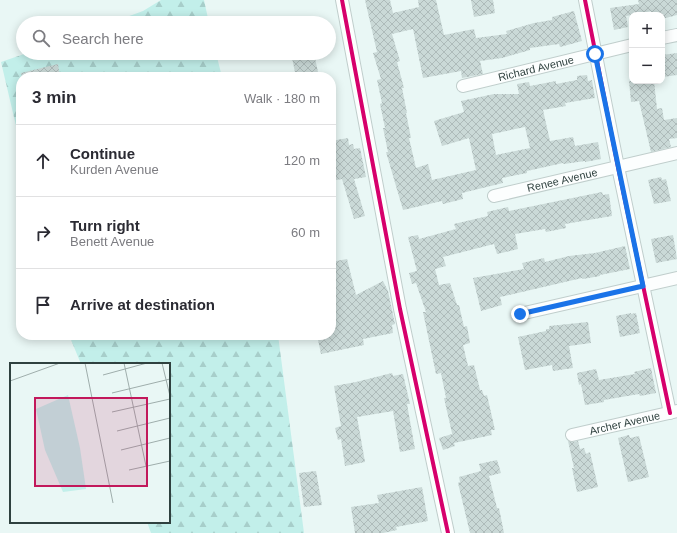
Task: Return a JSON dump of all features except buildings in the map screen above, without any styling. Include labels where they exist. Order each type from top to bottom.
[{"type":"street","points":[[342,0],[400,309],[448,533]]},
{"type":"street","points":[[585,0],[643,286],[674,412]]},
{"type":"street","points":[[665,37],[677,35]]},
{"type":"street","name":"Richard Avenue","points":[[463,86],[629,46]]},
{"type":"street","name":"Renee Avenue","points":[[494,196],[677,154]]},
{"type":"street","points":[[520,314],[677,278]]},
{"type":"street","name":"Archer Avenue","points":[[572,435],[674,412]]},
{"type":"green space","points":[[161,0],[204,0],[207,16],[129,16],[143,11]]},
{"type":"green space","points":[[16,57],[16,60],[218,60],[221,72],[16,72],[16,126],[1,62]]},
{"type":"green space","points":[[71,340],[279,340],[304,533],[151,533],[147,523],[170,523],[170,363],[81,363]]},
{"type":"cycle path","points":[[342,0],[400,309],[448,533]]},
{"type":"cycle path","points":[[585,0],[618,167],[670,413]]},
{"type":"route","points":[[520,314],[643,286],[595,54]]}]
